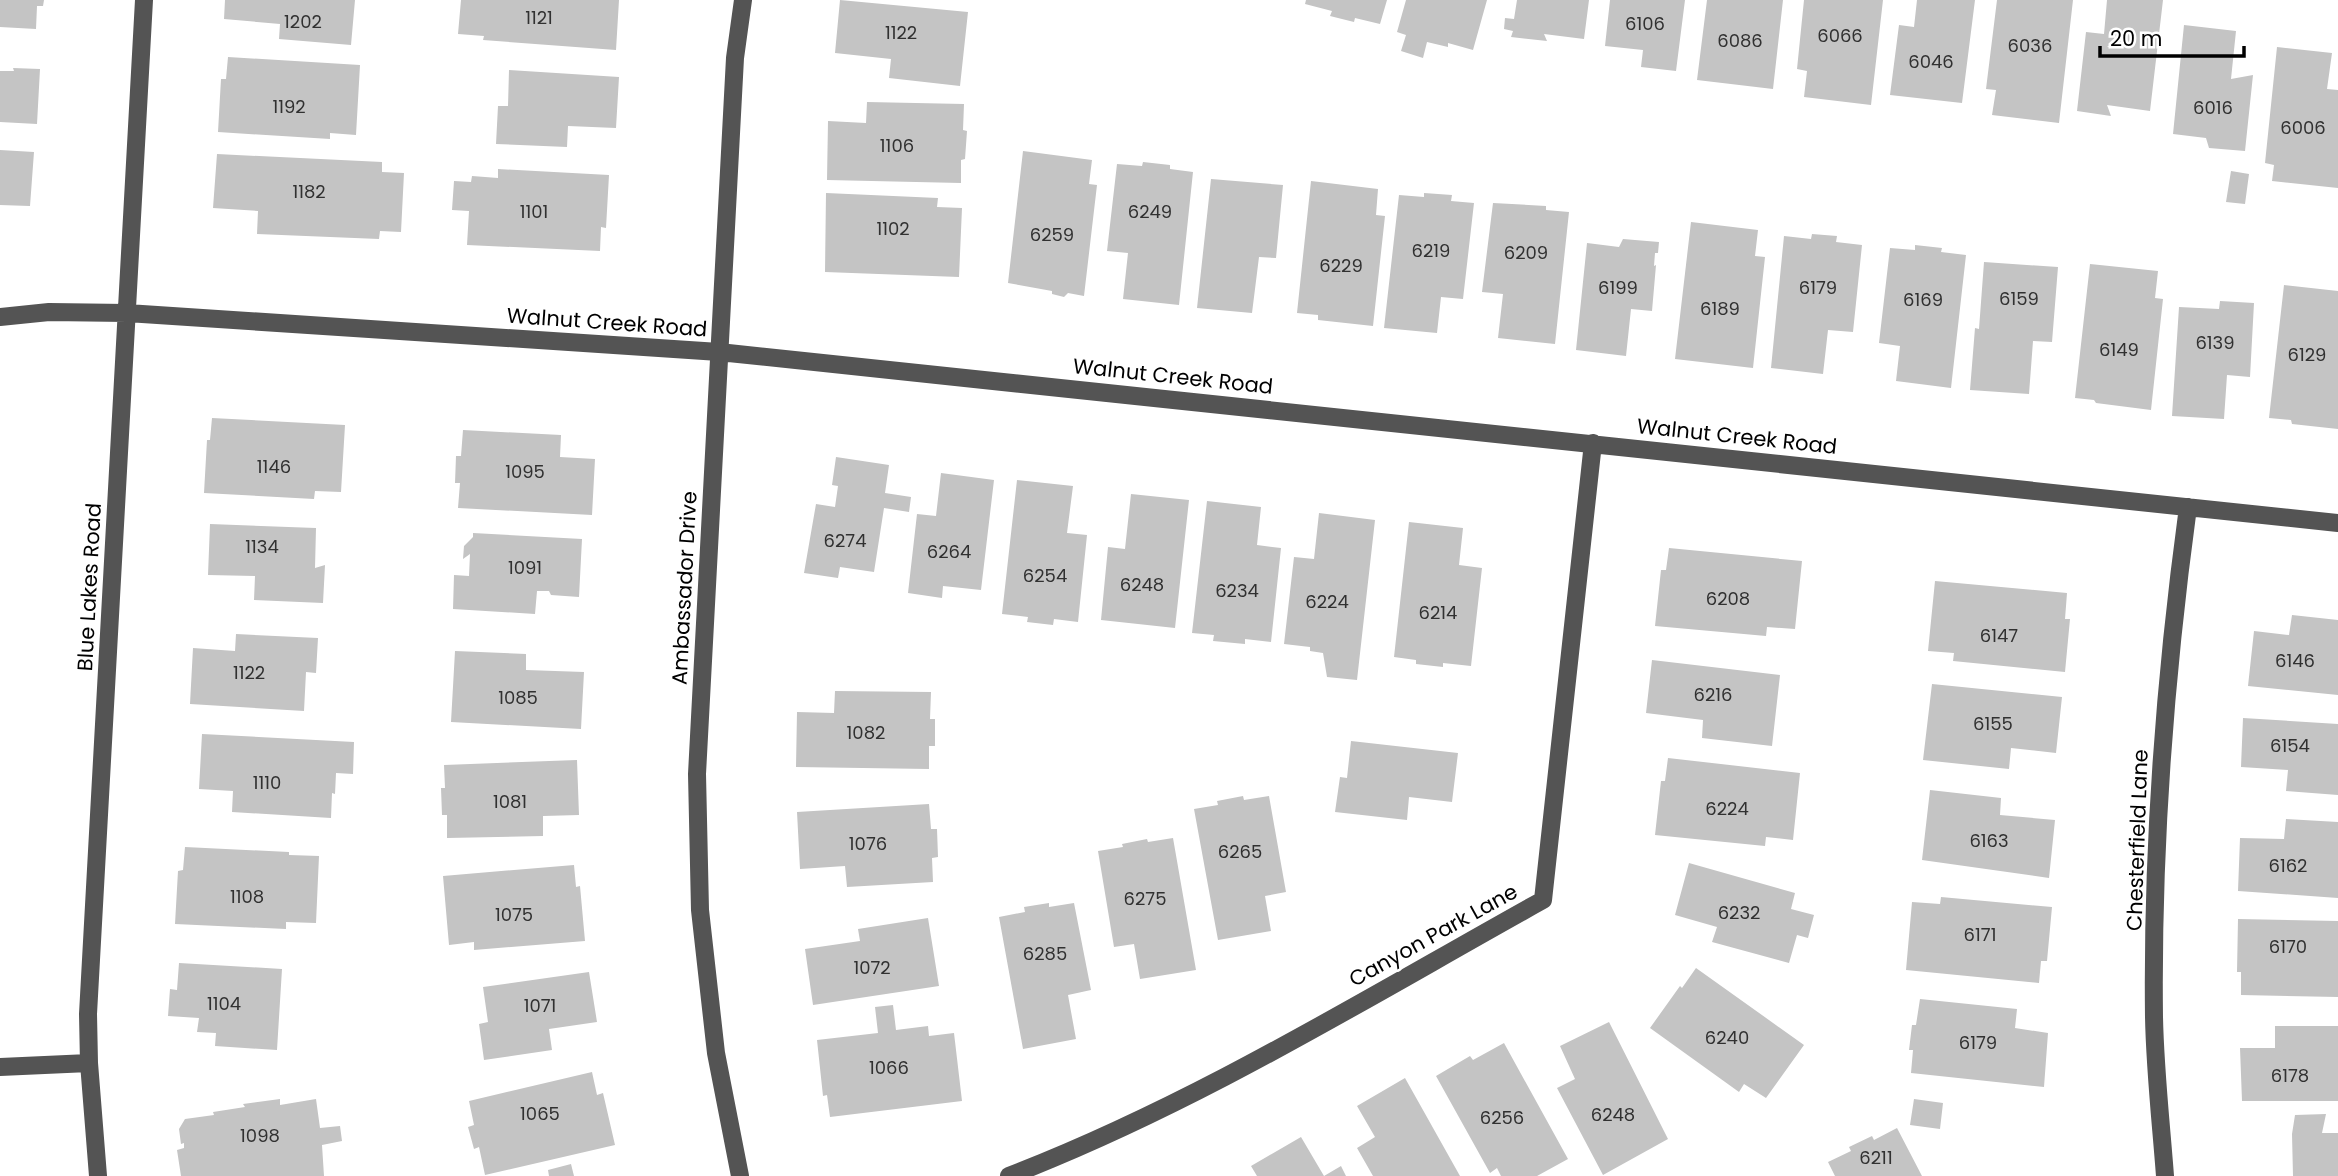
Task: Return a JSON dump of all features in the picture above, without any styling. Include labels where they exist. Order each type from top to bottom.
[{"type":"street","name":"Blue Lakes Road","points":[[98,1176],[88,1014],[144,0]]},
{"type":"street","name":"Ambassador Drive","points":[[740,1176],[716,1053],[701,910],[697,774],[735,58],[743,0]]},
{"type":"street","name":"Walnut Creek Road","points":[[0,317],[49,312],[127,313],[719,352],[2338,523]]},
{"type":"street","name":"Canyon Park Lane","points":[[1009,1176],[1079,1149],[1193,1094],[1543,900],[1592,443]]},
{"type":"street","name":"Chesterfield Lane","points":[[2165,1176],[2154,1018],[2158,816],[2172,621],[2188,507]]},
{"type":"street","points":[[0,1066],[89,1063]]},
{"type":"building","points":[[0,0],[44,0],[43,6],[37,6],[36,29],[0,27]]},
{"type":"building","points":[[225,0],[355,0],[351,45],[279,39],[280,24],[224,19]]},
{"type":"building","points":[[461,0],[619,0],[616,50],[483,40],[484,36],[458,34]]},
{"type":"building","points":[[840,0],[968,12],[960,86],[889,78],[891,59],[835,53]]},
{"type":"building","points":[[1306,0],[1387,0],[1380,24],[1355,18],[1354,22],[1330,16],[1332,11],[1305,4]]},
{"type":"building","points":[[1406,0],[1487,0],[1473,50],[1448,43],[1448,47],[1427,42],[1423,58],[1401,51],[1406,35],[1397,32]]},
{"type":"building","points":[[1517,0],[1589,0],[1584,39],[1544,34],[1547,41],[1511,37],[1513,31],[1504,29],[1505,18],[1514,19]]},
{"type":"building","points":[[1610,0],[1685,0],[1676,71],[1641,67],[1643,50],[1605,46]]},
{"type":"building","points":[[1707,0],[1783,0],[1773,89],[1697,80]]},
{"type":"building","points":[[1804,0],[1883,0],[1871,105],[1804,97],[1807,71],[1797,69]]},
{"type":"building","points":[[1917,0],[1975,0],[1962,103],[1890,95],[1899,25],[1914,27]]},
{"type":"building","points":[[1997,0],[2073,0],[2059,123],[1992,115],[1996,90],[1986,89]]},
{"type":"building","points":[[2107,0],[2163,0],[2150,111],[2107,105],[2111,116],[2077,111],[2086,32],[2104,34]]},
{"type":"building","points":[[2184,25],[2236,31],[2231,79],[2253,75],[2245,151],[2209,148],[2206,138],[2173,134]]},
{"type":"building","points":[[2277,47],[2332,53],[2327,89],[2338,90],[2338,188],[2272,181],[2274,165],[2265,163]]},
{"type":"building","points":[[228,57],[360,65],[356,135],[330,133],[330,139],[218,132],[221,79],[226,79]]},
{"type":"building","points":[[13,68],[40,69],[37,124],[0,122],[0,71],[14,71]]},
{"type":"building","points":[[509,70],[619,77],[616,128],[568,126],[567,147],[496,144],[498,106],[508,106]]},
{"type":"building","points":[[867,102],[964,104],[963,130],[967,131],[965,159],[961,160],[961,183],[827,180],[828,121],[866,123]]},
{"type":"building","points":[[0,150],[34,152],[30,206],[0,205]]},
{"type":"building","points":[[1023,151],[1092,160],[1089,184],[1097,185],[1084,296],[1068,293],[1064,297],[1052,294],[1052,291],[1008,283]]},
{"type":"building","points":[[217,154],[382,162],[382,172],[404,173],[401,232],[380,231],[379,239],[257,234],[258,211],[213,208]]},
{"type":"building","points":[[1143,162],[1170,165],[1170,169],[1193,172],[1179,305],[1123,299],[1128,253],[1107,251],[1117,164],[1142,166]]},
{"type":"building","points":[[498,169],[609,175],[606,228],[601,227],[600,251],[467,245],[469,211],[452,210],[454,181],[471,182],[472,176],[498,178]]},
{"type":"building","points":[[2231,171],[2249,174],[2245,204],[2226,202]]},
{"type":"building","points":[[1211,179],[1283,185],[1276,258],[1259,257],[1252,313],[1197,308]]},
{"type":"building","points":[[1311,181],[1378,189],[1376,215],[1385,216],[1373,326],[1318,320],[1318,315],[1297,313]]},
{"type":"building","points":[[826,193],[938,198],[937,207],[962,208],[959,277],[825,272]]},
{"type":"building","points":[[1424,193],[1452,195],[1451,201],[1474,203],[1463,299],[1441,297],[1437,333],[1384,328],[1399,195],[1424,197]]},
{"type":"building","points":[[1493,203],[1546,206],[1546,210],[1569,212],[1555,344],[1498,338],[1503,294],[1482,292]]},
{"type":"building","points":[[1691,222],[1758,230],[1755,256],[1765,257],[1753,368],[1675,359]]},
{"type":"building","points":[[1812,234],[1837,236],[1836,242],[1862,245],[1853,332],[1828,330],[1823,374],[1771,368],[1784,236],[1811,239]]},
{"type":"building","points":[[1623,239],[1659,242],[1658,253],[1655,253],[1652,311],[1631,309],[1626,356],[1576,350],[1587,243],[1619,247]]},
{"type":"building","points":[[1915,245],[1942,248],[1941,252],[1966,255],[1951,388],[1896,381],[1900,346],[1879,343],[1890,248],[1915,250]]},
{"type":"building","points":[[1984,262],[2058,267],[2052,342],[2033,341],[2029,394],[1970,390],[1975,328],[1979,329]]},
{"type":"building","points":[[2090,264],[2158,271],[2155,298],[2163,299],[2151,410],[2075,398]]},
{"type":"building","points":[[2284,285],[2338,291],[2338,429],[2292,424],[2291,420],[2269,418]]},
{"type":"building","points":[[2220,301],[2254,303],[2250,377],[2227,375],[2224,419],[2172,416],[2179,307],[2219,309]]},
{"type":"building","points":[[212,418],[345,425],[341,492],[315,491],[314,499],[204,493],[207,440],[210,440]]},
{"type":"building","points":[[463,430],[561,435],[560,457],[595,459],[592,515],[458,508],[460,483],[455,483],[456,456],[461,456]]},
{"type":"building","points":[[836,457],[889,465],[885,493],[911,497],[909,512],[884,508],[874,572],[840,567],[838,578],[804,573],[816,504],[835,507],[838,486],[832,485]]},
{"type":"building","points":[[941,473],[994,480],[981,590],[943,586],[942,598],[908,593],[917,514],[936,516]]},
{"type":"building","points":[[1017,480],[1073,486],[1067,533],[1087,535],[1078,622],[1054,619],[1053,625],[1027,622],[1028,617],[1002,614]]},
{"type":"building","points":[[1131,494],[1189,500],[1175,628],[1101,620],[1108,547],[1125,549]]},
{"type":"building","points":[[1207,501],[1261,507],[1257,545],[1281,548],[1271,642],[1245,639],[1245,644],[1213,641],[1214,635],[1192,633]]},
{"type":"building","points":[[1319,513],[1375,520],[1357,680],[1327,677],[1323,653],[1310,651],[1310,647],[1284,644],[1294,557],[1314,559]]},
{"type":"building","points":[[1409,522],[1463,528],[1459,565],[1482,568],[1471,666],[1416,664],[1416,660],[1394,657]]},
{"type":"building","points":[[210,524],[316,528],[315,568],[325,565],[323,603],[254,600],[255,576],[208,575]]},
{"type":"building","points":[[473,533],[582,539],[579,597],[537,591],[535,614],[453,609],[454,575],[469,576],[470,554],[463,559],[464,546],[473,537]]},
{"type":"building","points":[[1669,548],[1802,561],[1795,629],[1767,627],[1766,636],[1655,626],[1661,570],[1666,570]]},
{"type":"building","points":[[1935,581],[2067,593],[2065,619],[2070,619],[2065,672],[1953,661],[1954,653],[1928,651]]},
{"type":"building","points":[[2292,615],[2338,620],[2338,695],[2248,686],[2254,631],[2289,635]]},
{"type":"building","points":[[236,634],[318,638],[316,673],[306,672],[304,711],[190,704],[193,648],[235,651]]},
{"type":"building","points":[[455,651],[526,654],[526,670],[584,672],[581,729],[451,722]]},
{"type":"building","points":[[1652,660],[1780,675],[1772,746],[1702,738],[1703,720],[1646,713]]},
{"type":"building","points":[[1932,684],[2062,697],[2056,753],[2011,748],[2009,769],[1923,760]]},
{"type":"building","points":[[835,691],[931,692],[930,719],[935,719],[935,746],[929,746],[929,769],[796,767],[797,712],[834,713]]},
{"type":"building","points":[[2243,718],[2338,724],[2338,795],[2286,791],[2288,770],[2241,767]]},
{"type":"building","points":[[202,734],[354,742],[353,774],[336,773],[331,818],[232,812],[233,791],[199,789]]},
{"type":"building","points":[[1351,741],[1458,753],[1452,802],[1409,797],[1407,820],[1335,812],[1340,777],[1347,778]]},
{"type":"building","points":[[1668,758],[1800,773],[1793,840],[1766,837],[1765,846],[1655,835],[1661,781],[1665,781]]},
{"type":"building","points":[[577,760],[579,815],[543,816],[543,836],[447,838],[447,815],[442,815],[444,765]]},
{"type":"building","points":[[1930,790],[2001,798],[2000,815],[2055,820],[2049,878],[1922,860]]},
{"type":"building","points":[[1243,796],[1244,800],[1269,796],[1286,892],[1265,896],[1271,931],[1218,940],[1194,809],[1218,805],[1217,801]]},
{"type":"building","points":[[929,804],[931,829],[937,829],[938,857],[932,858],[933,882],[847,887],[845,866],[800,869],[797,812]]},
{"type":"building","points":[[2286,819],[2338,822],[2338,898],[2238,891],[2240,838],[2284,839]]},
{"type":"building","points":[[1173,838],[1196,970],[1140,979],[1134,944],[1114,947],[1098,851],[1147,839],[1148,842]]},
{"type":"building","points":[[185,847],[319,856],[316,923],[286,922],[286,929],[175,924],[178,871],[183,870]]},
{"type":"building","points":[[1689,863],[1795,893],[1791,909],[1814,915],[1808,938],[1797,935],[1789,963],[1712,942],[1717,927],[1675,915]]},
{"type":"building","points":[[574,865],[576,887],[580,886],[585,941],[474,950],[474,942],[449,945],[443,876]]},
{"type":"building","points":[[1941,897],[2052,907],[2047,961],[2041,961],[2039,983],[1906,970],[1912,902],[1940,904]]},
{"type":"building","points":[[1049,903],[1049,907],[1074,903],[1091,990],[1068,995],[1076,1039],[1023,1049],[999,917],[1025,912],[1024,907]]},
{"type":"building","points":[[928,918],[939,986],[813,1005],[805,949],[860,941],[858,929]]},
{"type":"building","points":[[2238,919],[2338,921],[2338,997],[2241,995],[2241,972],[2237,972]]},
{"type":"building","points":[[179,963],[282,969],[277,1050],[215,1046],[216,1033],[197,1032],[199,1018],[168,1016],[170,989],[177,990]]},
{"type":"building","points":[[1696,968],[1804,1045],[1766,1098],[1744,1084],[1739,1092],[1650,1028]]},
{"type":"building","points":[[589,972],[597,1022],[549,1029],[552,1050],[484,1060],[479,1024],[488,1022],[483,987]]},
{"type":"building","points":[[1920,999],[2017,1009],[2015,1028],[2048,1033],[2044,1087],[1911,1073],[1913,1050],[1909,1050],[1912,1025],[1916,1025]]},
{"type":"building","points":[[893,1005],[896,1030],[928,1026],[929,1036],[954,1033],[962,1101],[830,1117],[827,1095],[823,1096],[817,1040],[878,1033],[875,1007]]},
{"type":"building","points":[[1609,1022],[1668,1139],[1603,1175],[1557,1088],[1575,1079],[1560,1046]]},
{"type":"building","points":[[2275,1026],[2338,1026],[2338,1101],[2242,1101],[2240,1048],[2275,1048]]},
{"type":"building","points":[[1504,1043],[1568,1159],[1537,1176],[1501,1176],[1497,1168],[1490,1173],[1436,1076],[1470,1056],[1473,1060]]},
{"type":"building","points":[[592,1072],[597,1095],[603,1093],[615,1145],[485,1175],[479,1147],[474,1149],[468,1127],[474,1125],[469,1101]]},
{"type":"building","points":[[1405,1078],[1460,1176],[1373,1176],[1357,1148],[1375,1137],[1357,1106]]},
{"type":"building","points":[[280,1099],[280,1105],[316,1099],[320,1128],[340,1126],[342,1141],[322,1145],[324,1176],[181,1176],[177,1150],[184,1148],[179,1129],[185,1119],[245,1107],[243,1104]]},
{"type":"building","points":[[1914,1099],[1943,1103],[1940,1129],[1910,1125]]},
{"type":"building","points":[[2326,1114],[2322,1133],[2338,1133],[2338,1176],[2293,1176],[2292,1134],[2295,1115]]},
{"type":"building","points":[[1897,1128],[1922,1176],[1835,1176],[1828,1162],[1851,1151],[1849,1147],[1872,1136],[1874,1140]]},
{"type":"building","points":[[1301,1137],[1324,1176],[1257,1176],[1251,1166]]},
{"type":"building","points":[[571,1164],[574,1176],[549,1176],[548,1170]]},
{"type":"building","points":[[1341,1166],[1346,1176],[1324,1176]]}]
